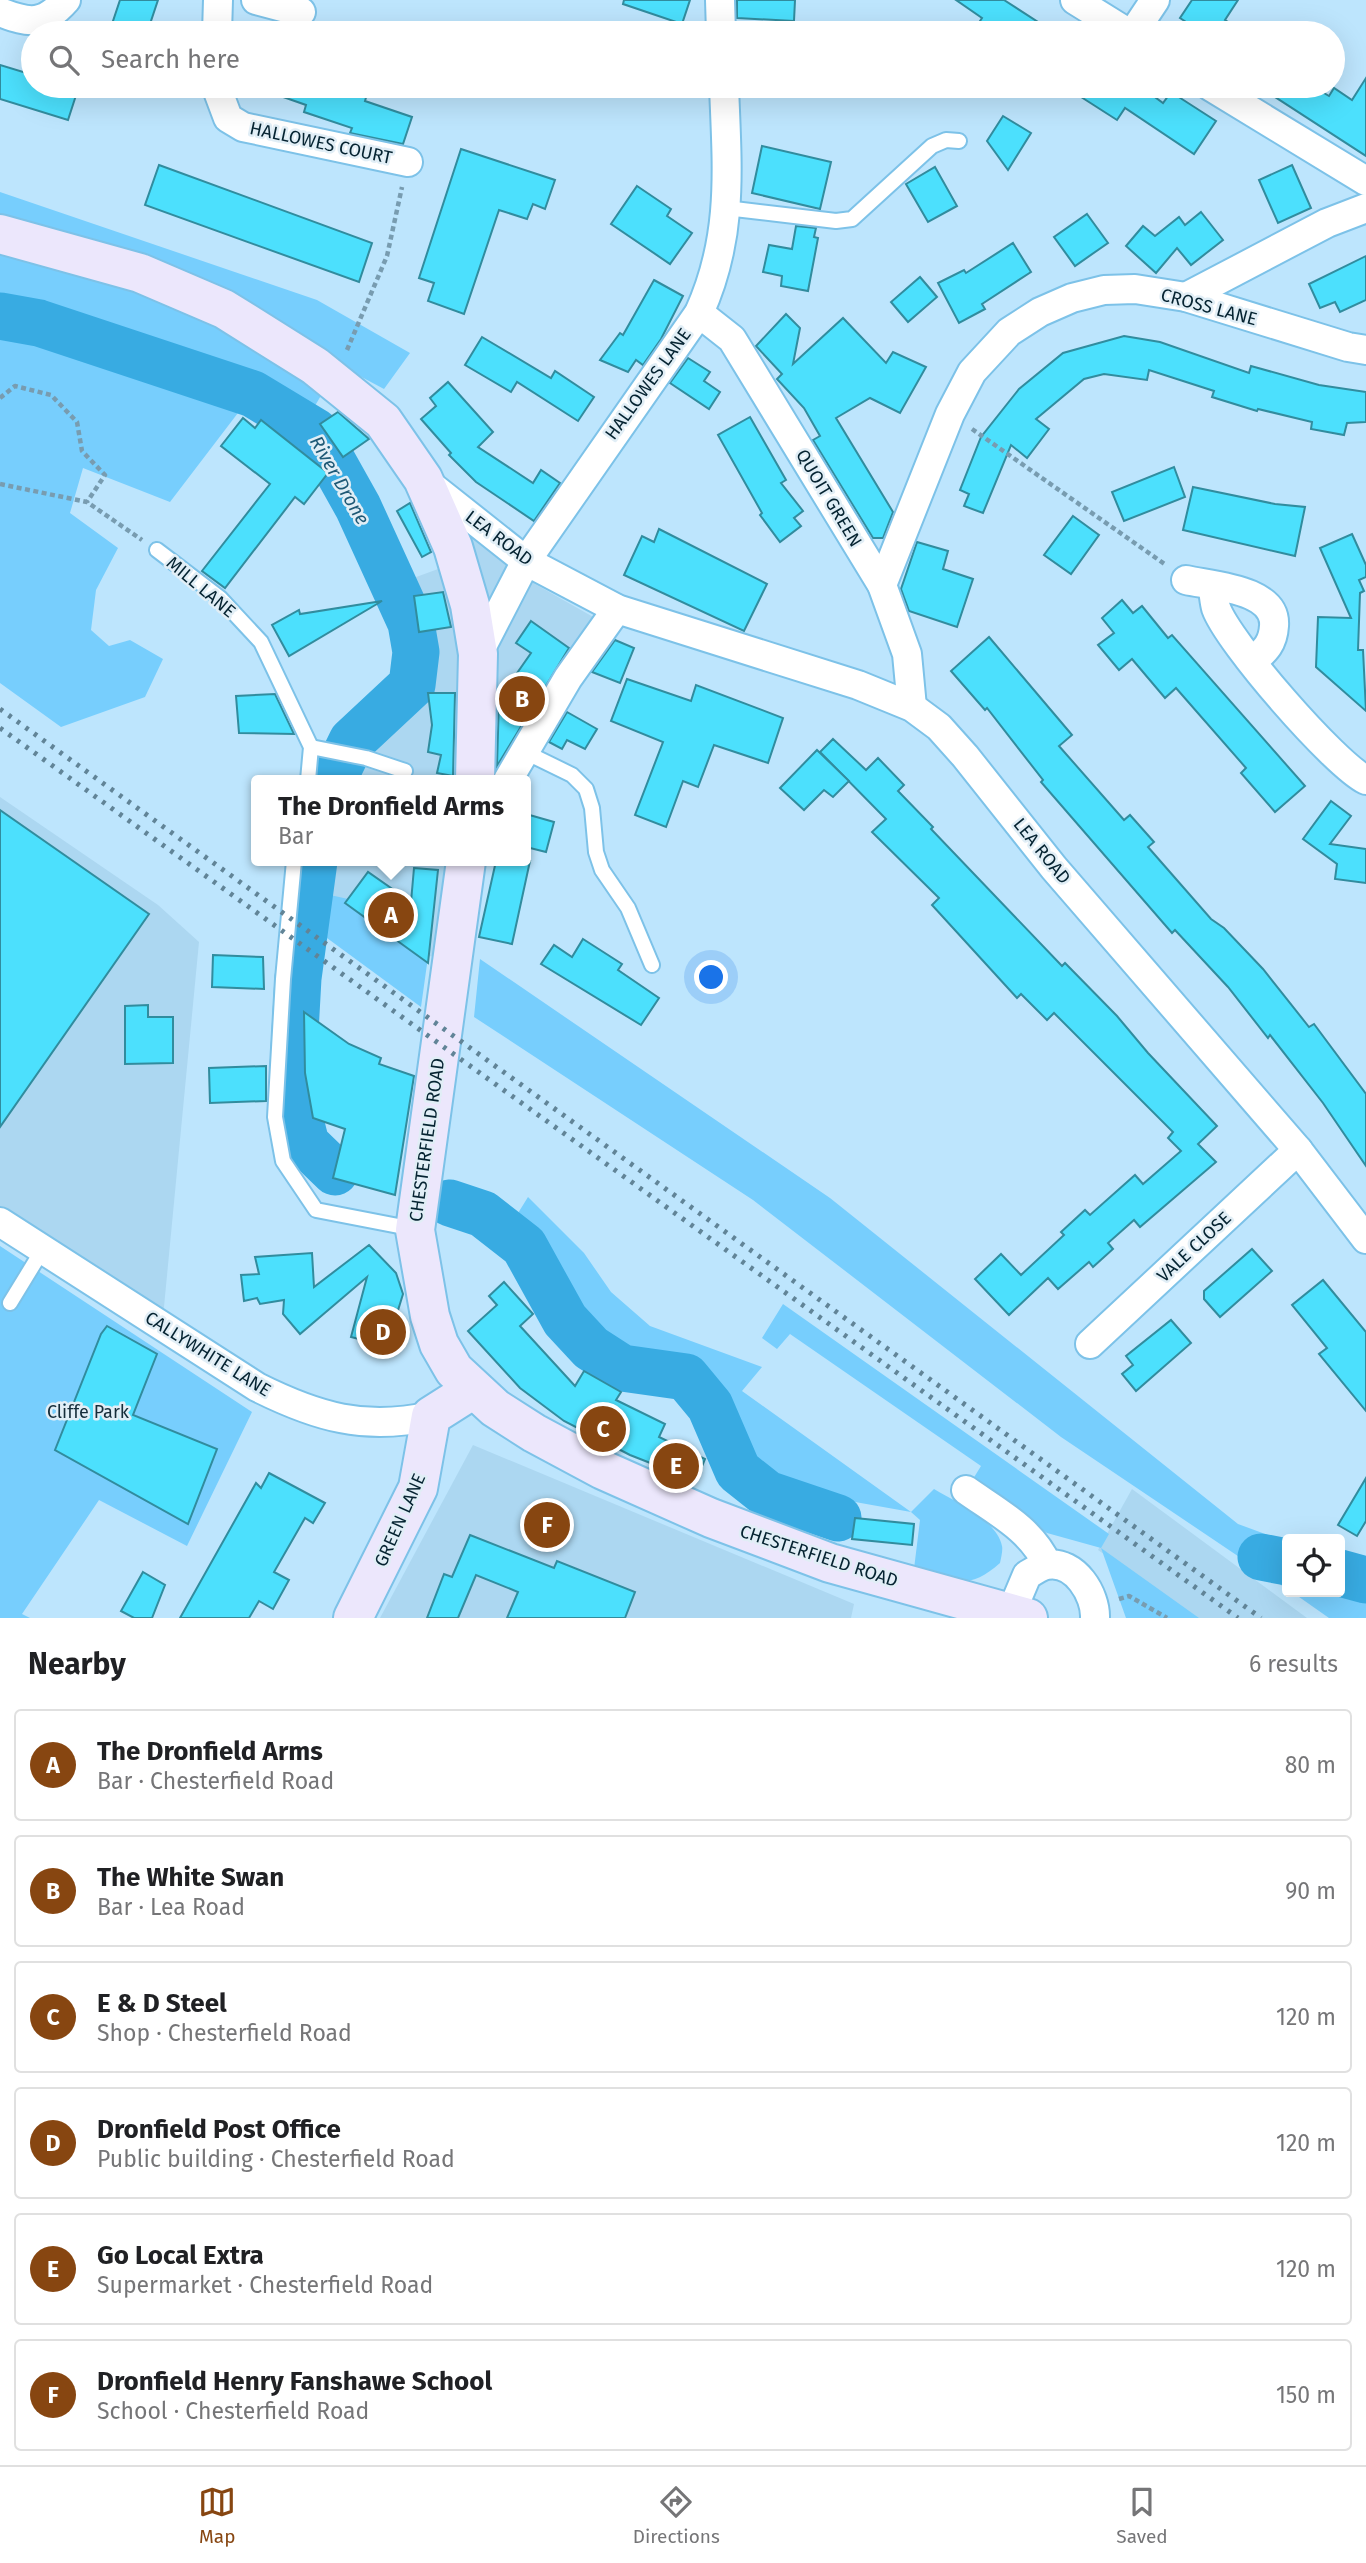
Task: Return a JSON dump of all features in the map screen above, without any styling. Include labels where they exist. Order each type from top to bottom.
[{"type":"main road","points":[[0,234],[140,273],[212,304],[334,380],[383,421],[423,480],[453,547],[470,605],[478,654],[475,775]]},
{"type":"main road","name":"CHESTERFIELD ROAD","points":[[465,866],[415,1230],[422,1286],[439,1344],[454,1370],[472,1390],[534,1433],[603,1470],[735,1528],[830,1563],[1001,1614]]},
{"type":"main road","name":"CALLYWHITE LANE","points":[[431,1416],[472,1390]]},
{"type":"main road","name":"GREEN LANE","points":[[353,1618],[418,1488],[431,1416]]},
{"type":"street","points":[[0,12],[37,21],[53,15],[66,0]]},
{"type":"street","points":[[218,0],[218,21]]},
{"type":"street","points":[[256,0],[301,12]]},
{"type":"street","points":[[720,0],[721,21]]},
{"type":"street","points":[[1075,0],[1110,21]]},
{"type":"street","points":[[1139,21],[1155,0]]},
{"type":"street","name":"HALLOWES COURT","points":[[220,98],[228,118],[243,127],[408,162]]},
{"type":"street","name":"HALLOWES LANE","points":[[478,654],[526,561],[699,313],[715,279],[726,208],[724,98]]},
{"type":"street","points":[[1230,98],[1366,181]]},
{"type":"street","points":[[1186,297],[1327,223],[1366,208]]},
{"type":"street","name":"CROSS LANE","points":[[882,585],[950,414],[972,372],[1009,332],[1040,312],[1072,298],[1104,290],[1135,289],[1186,297],[1348,347],[1366,350]]},
{"type":"street","name":"QUOIT GREEN","points":[[699,313],[732,339],[882,585],[907,654],[912,707]]},
{"type":"street","name":"LEA ROAD","points":[[423,480],[526,561],[617,609],[858,685],[912,707],[939,727],[1054,868],[1298,1150],[1366,1240]]},
{"type":"street","points":[[1199,583],[1253,594],[1269,605],[1275,621],[1273,639],[1253,661]]},
{"type":"street","points":[[1199,583],[1253,661],[1333,755],[1366,780]]},
{"type":"street","points":[[511,775],[568,678],[617,609]]},
{"type":"street","name":"VALE CLOSE","points":[[1089,1343],[1298,1150]]},
{"type":"street","name":"CALLYWHITE LANE","points":[[0,1222],[257,1387],[288,1402],[365,1422],[395,1424],[431,1416]]},
{"type":"street","points":[[966,1490],[1026,1532],[1040,1548],[1047,1564]]},
{"type":"street","points":[[1001,1614],[1027,1575],[1047,1564],[1063,1567],[1083,1582],[1095,1607],[1095,1618]]},
{"type":"lane","points":[[726,208],[836,221],[852,219],[932,146],[946,140],[959,141]]},
{"type":"lane","name":"MILL LANE","points":[[157,551],[220,598],[261,642],[311,747]]},
{"type":"lane","points":[[308,775],[311,747],[366,758],[405,771]]},
{"type":"lane","points":[[523,751],[572,775],[586,789],[592,808],[596,852],[602,870],[628,908],[652,965]]},
{"type":"lane","points":[[294,866],[283,979],[275,1117],[283,1161],[316,1210],[415,1230]]},
{"type":"lane","points":[[10,1303],[43,1249]]},
{"type":"path","points":[[334,380],[387,256],[408,162]]},
{"type":"path","points":[[0,398],[15,386],[41,391],[51,395],[76,422],[82,451],[104,475],[87,502]]},
{"type":"path","points":[[950,414],[1199,583]]},
{"type":"path","name":"MILL LANE","points":[[0,484],[87,502],[157,551]]},
{"type":"path","points":[[1129,1596],[1167,1618]]},
{"type":"shaded area","points":[[469,534],[535,584],[602,622],[512,775],[325,775],[332,760],[364,719],[407,684],[378,591],[449,565],[459,535]]},
{"type":"shaded area","points":[[0,797],[158,905],[199,942],[161,1338],[0,1236]]},
{"type":"shaded area","points":[[303,866],[477,866],[463,957],[419,956],[345,903],[299,888]]},
{"type":"shaded area","points":[[473,1445],[854,1604],[851,1618],[380,1618]]},
{"type":"shaded area","points":[[1132,1489],[1307,1618],[1196,1618],[1098,1550]]},
{"type":"green space","points":[[0,192],[317,300],[410,353],[384,389],[339,365],[296,438],[244,405],[170,502],[83,468],[70,513],[118,548],[96,590],[91,630],[109,646],[130,640],[163,659],[145,697],[61,727],[0,683]]},
{"type":"green space","points":[[299,888],[348,899],[345,904],[419,956],[428,957],[421,1007],[297,916]]},
{"type":"green space","points":[[480,959],[830,1198],[1238,1524],[1282,1540],[1282,1586],[1061,1437],[753,1200],[474,1017]]},
{"type":"green space","points":[[528,1197],[584,1253],[611,1292],[650,1326],[762,1367],[742,1391],[911,1512],[844,1500],[838,1518],[767,1494],[738,1471],[710,1406],[686,1377],[622,1368],[591,1348],[565,1320],[549,1286],[497,1247]]},
{"type":"green space","name":"Cliffe Park","points":[[0,1246],[252,1412],[187,1546],[99,1500],[22,1614],[30,1618],[0,1618]]},
{"type":"green space","points":[[783,1304],[1109,1534],[1101,1548],[1047,1533],[973,1479],[981,1466],[790,1334],[777,1349],[762,1338]]},
{"type":"green space","points":[[934,1489],[952,1499],[974,1512],[992,1528],[1002,1546],[1000,1563],[978,1578],[968,1581],[914,1569],[920,1520],[911,1512]]},
{"type":"green space","points":[[1101,1548],[1199,1618],[1126,1618]]},
{"type":"green space","points":[[1345,1563],[1366,1570],[1366,1618],[1329,1618],[1299,1597],[1345,1597]]},
{"type":"building","points":[[120,0],[158,0],[151,21],[113,21]]},
{"type":"building","points":[[624,0],[690,0],[683,21],[673,21],[623,4]]},
{"type":"building","points":[[737,0],[795,0],[794,21],[737,18]]},
{"type":"building","points":[[956,0],[1004,0],[1036,21],[980,21],[982,18]]},
{"type":"building","points":[[1192,0],[1238,0],[1227,21],[1185,21],[1180,18]]},
{"type":"building","points":[[0,65],[21,71],[21,98],[75,98],[68,120],[0,99]]},
{"type":"building","points":[[1366,78],[1366,156],[1277,98],[1345,98],[1345,95],[1352,100]]},
{"type":"building","points":[[286,98],[366,98],[365,101],[412,117],[403,144],[350,133],[352,128],[304,112],[306,105]]},
{"type":"building","points":[[1083,98],[1156,98],[1163,103],[1167,98],[1180,98],[1216,121],[1194,154],[1125,108],[1117,120]]},
{"type":"building","points":[[1003,116],[1031,133],[1008,170],[987,141]]},
{"type":"building","points":[[762,146],[831,162],[820,209],[752,193]]},
{"type":"building","points":[[461,149],[555,180],[545,209],[533,204],[527,219],[499,210],[464,314],[428,301],[434,283],[419,278]]},
{"type":"building","points":[[159,165],[372,243],[359,282],[145,205]]},
{"type":"building","points":[[1292,165],[1311,208],[1278,223],[1259,180]]},
{"type":"building","points":[[935,167],[957,206],[928,222],[906,184]]},
{"type":"building","points":[[637,186],[671,209],[667,216],[692,233],[670,264],[611,224]]},
{"type":"building","points":[[1201,212],[1223,240],[1191,265],[1177,248],[1156,273],[1126,246],[1143,226],[1155,236],[1179,217],[1185,225]]},
{"type":"building","points":[[1087,214],[1108,243],[1075,266],[1054,237]]},
{"type":"building","points":[[796,226],[816,228],[814,237],[818,238],[808,291],[781,286],[782,276],[763,272],[769,245],[792,249]]},
{"type":"building","points":[[1013,243],[1031,272],[982,304],[985,309],[959,323],[938,283],[964,270],[966,273]]},
{"type":"building","points":[[1366,256],[1366,300],[1340,312],[1335,302],[1320,308],[1309,284]]},
{"type":"building","points":[[920,277],[937,297],[908,322],[891,302]]},
{"type":"building","points":[[654,280],[683,296],[661,339],[643,365],[636,360],[628,372],[600,360],[620,333],[623,335]]},
{"type":"building","points":[[786,314],[800,328],[793,364],[843,318],[886,363],[893,352],[926,367],[900,413],[870,398],[836,418],[893,512],[883,538],[873,538],[813,440],[820,436],[804,408],[777,379],[782,374],[756,346]]},
{"type":"building","points":[[1124,336],[1160,342],[1249,373],[1251,366],[1319,385],[1366,392],[1366,422],[1347,423],[1344,435],[1311,429],[1312,422],[1258,409],[1257,411],[1212,397],[1214,391],[1149,370],[1147,380],[1104,374],[1084,379],[1036,419],[1049,429],[1027,458],[1011,445],[983,513],[964,506],[969,494],[960,490],[981,437],[1019,389],[1063,353]]},
{"type":"building","points":[[482,337],[551,378],[555,371],[594,397],[578,421],[517,382],[511,392],[465,365]]},
{"type":"building","points":[[688,358],[710,372],[704,381],[720,392],[709,409],[670,383]]},
{"type":"building","points":[[448,382],[493,432],[478,447],[533,483],[541,470],[560,483],[534,521],[476,482],[449,455],[451,453],[421,419],[436,406],[430,398]]},
{"type":"building","points":[[338,412],[369,439],[343,457],[320,424]]},
{"type":"building","points":[[750,417],[786,480],[781,483],[803,511],[794,518],[801,526],[780,542],[760,515],[762,513],[718,435]]},
{"type":"building","points":[[243,418],[255,428],[261,420],[328,473],[304,504],[295,497],[225,588],[202,571],[270,484],[221,446]]},
{"type":"building","points":[[1174,467],[1185,497],[1124,521],[1112,492]]},
{"type":"building","points":[[1193,487],[1275,504],[1305,507],[1295,556],[1183,530]]},
{"type":"building","points":[[410,503],[431,552],[422,557],[397,511]]},
{"type":"building","points":[[1073,516],[1099,535],[1071,574],[1044,555]]},
{"type":"building","points":[[659,529],[767,584],[744,631],[624,575],[642,536],[654,542]]},
{"type":"building","points":[[1352,534],[1366,565],[1366,577],[1359,580],[1364,591],[1360,593],[1358,650],[1363,650],[1366,711],[1316,667],[1318,617],[1351,618],[1320,548]]},
{"type":"building","points":[[917,542],[948,551],[943,569],[973,579],[957,627],[909,611],[901,589]]},
{"type":"building","points":[[443,592],[451,627],[419,632],[414,596]]},
{"type":"building","points":[[1122,600],[1133,613],[1142,606],[1168,638],[1172,635],[1305,786],[1275,812],[1241,773],[1246,768],[1176,688],[1165,698],[1132,659],[1119,670],[1098,645],[1114,633],[1102,618]]},
{"type":"building","points":[[382,601],[289,656],[272,625],[299,610],[300,614]]},
{"type":"building","points":[[531,621],[569,648],[497,766],[499,699],[531,653],[516,643]]},
{"type":"building","points":[[989,637],[1072,735],[1059,746],[1124,820],[1130,815],[1154,842],[1148,847],[1211,919],[1224,928],[1263,969],[1309,1027],[1314,1024],[1366,1094],[1366,1166],[1323,1103],[1270,1035],[1268,1038],[1228,987],[1175,930],[1172,933],[1041,782],[1043,780],[987,708],[985,710],[951,671]]},
{"type":"building","points":[[615,640],[634,648],[620,683],[592,672]]},
{"type":"building","points":[[627,679],[691,701],[696,685],[783,718],[768,763],[714,745],[698,787],[683,781],[666,827],[635,815],[663,742],[611,721]]},
{"type":"building","points":[[428,693],[455,693],[453,775],[437,773],[441,755],[428,752],[432,725]]},
{"type":"building","points":[[275,694],[294,734],[239,733],[236,696]]},
{"type":"building","points":[[567,712],[597,729],[585,749],[567,740],[562,749],[549,742]]},
{"type":"building","points":[[833,739],[866,770],[878,758],[904,785],[898,791],[933,827],[931,829],[1062,966],[1065,963],[1117,1016],[1217,1126],[1198,1144],[1216,1162],[1140,1227],[1134,1220],[1108,1243],[1113,1249],[1093,1267],[1089,1262],[1058,1289],[1048,1278],[1009,1315],[975,1279],[1001,1254],[1021,1275],[1064,1235],[1061,1232],[1085,1210],[1090,1215],[1135,1175],[1143,1184],[1181,1151],[1168,1138],[1173,1132],[1054,1013],[1047,1020],[1021,994],[1017,998],[932,905],[939,898],[872,832],[886,819],[820,752]]},
{"type":"building","points":[[817,750],[849,781],[833,797],[824,790],[804,810],[780,788]]},
{"type":"building","points":[[1331,801],[1351,816],[1330,844],[1366,849],[1366,883],[1335,879],[1337,864],[1303,839]]},
{"type":"building","points":[[0,810],[149,914],[0,1127]]},
{"type":"building","points":[[531,815],[554,822],[546,852],[531,848]]},
{"type":"building","points":[[495,866],[529,866],[512,944],[479,937]]},
{"type":"building","points":[[414,868],[438,870],[428,963],[345,903],[368,872],[411,902]]},
{"type":"building","points":[[583,939],[622,964],[618,970],[659,998],[641,1025],[541,964],[554,945],[572,957]]},
{"type":"building","points":[[213,955],[263,957],[264,989],[212,987]]},
{"type":"building","points":[[148,1005],[148,1017],[173,1017],[173,1063],[125,1064],[125,1006]]},
{"type":"building","points":[[304,1012],[349,1044],[381,1058],[379,1064],[414,1076],[395,1195],[333,1178],[345,1129],[313,1118],[305,1073]]},
{"type":"building","points":[[266,1066],[266,1101],[210,1103],[209,1068]]},
{"type":"building","points":[[369,1245],[396,1273],[403,1294],[387,1346],[351,1337],[367,1277],[300,1334],[283,1314],[284,1300],[260,1304],[257,1298],[244,1301],[241,1275],[259,1274],[255,1257],[312,1253],[314,1287]]},
{"type":"building","points":[[1252,1249],[1272,1271],[1220,1317],[1204,1299],[1204,1291]]},
{"type":"building","points":[[1323,1280],[1366,1332],[1366,1411],[1319,1354],[1327,1348],[1292,1305]]},
{"type":"building","points":[[504,1282],[533,1314],[520,1326],[575,1386],[584,1371],[621,1392],[616,1400],[665,1424],[659,1437],[705,1459],[696,1481],[630,1455],[564,1421],[520,1388],[468,1331],[497,1305],[489,1296]]},
{"type":"building","points":[[1171,1320],[1191,1343],[1136,1391],[1122,1374],[1133,1365],[1126,1356]]},
{"type":"building","points":[[107,1326],[157,1354],[133,1415],[217,1449],[188,1524],[55,1450],[101,1334]]},
{"type":"building","points":[[269,1473],[325,1503],[313,1523],[305,1518],[274,1572],[289,1580],[273,1609],[259,1601],[249,1618],[180,1618],[256,1483],[261,1488]]},
{"type":"building","points":[[1366,1478],[1366,1521],[1357,1536],[1338,1525]]},
{"type":"building","points":[[855,1518],[914,1524],[912,1545],[852,1539]]},
{"type":"building","points":[[470,1535],[554,1568],[557,1561],[635,1592],[625,1618],[507,1618],[518,1592],[476,1575],[458,1618],[427,1618],[444,1574],[452,1577]]},
{"type":"building","points":[[143,1572],[165,1585],[152,1618],[134,1618],[121,1611]]},
{"type":"waterway","name":"River Drone","points":[[0,316],[39,323],[253,394],[316,432],[358,507],[411,623],[416,652],[412,685],[352,741],[335,775]]},
{"type":"waterway","name":"River Drone","points":[[313,866],[298,978],[293,1068],[297,1108],[306,1144],[335,1172]]},
{"type":"waterway","name":"River Drone","points":[[450,1203],[483,1214],[524,1246],[565,1320],[591,1348],[622,1368],[686,1377],[710,1406],[738,1471],[767,1494],[838,1518]]},
{"type":"waterway","name":"River Drone","points":[[1261,1557],[1282,1561]]},
{"type":"waterway","name":"River Drone","points":[[1345,1574],[1366,1580]]},
{"type":"railway","points":[[0,709],[1261,1618]]},
{"type":"railway","points":[[0,728],[1238,1618]]},
{"type":"place","name":"The White Swan","points":[[522,699]]},
{"type":"place","name":"The Dronfield Arms","points":[[391,915]]},
{"type":"place","name":"Dronfield Post Office","points":[[383,1332]]},
{"type":"place","name":"E & D Steel","points":[[603,1429]]},
{"type":"place","name":"Go Local Extra","points":[[676,1466]]},
{"type":"place","name":"Dronfield Henry Fanshawe School","points":[[547,1525]]}]
